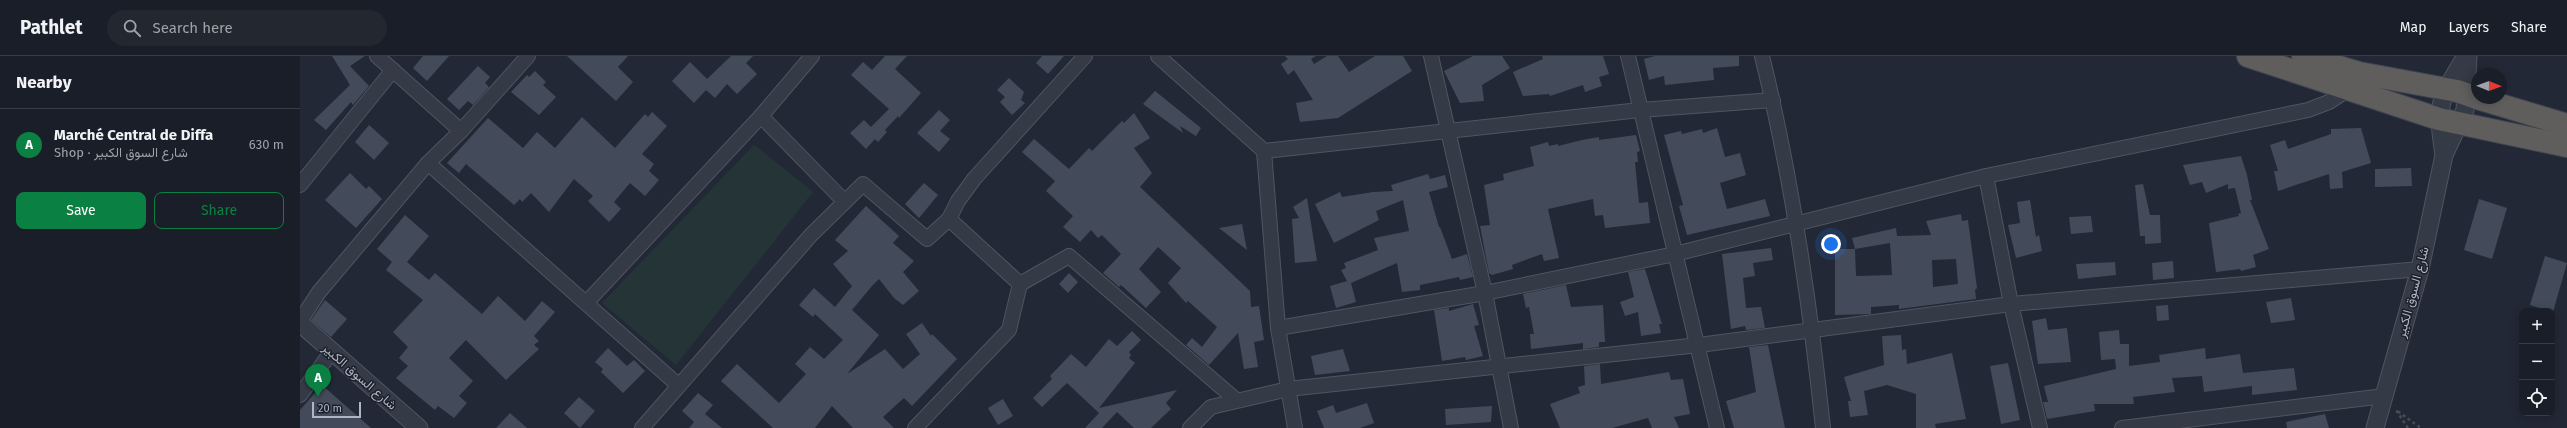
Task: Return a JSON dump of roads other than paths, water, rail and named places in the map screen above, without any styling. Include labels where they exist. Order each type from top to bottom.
[{"type":"highway","points":[[2248,56],[2439,119],[2567,146]]},
{"type":"highway","points":[[2303,56],[2359,73],[2471,96]]},
{"type":"highway","points":[[2497,104],[2567,125]]},
{"type":"street","points":[[377,56],[461,131]]},
{"type":"street","points":[[300,322],[319,292],[428,163],[461,131],[528,56]]},
{"type":"street","points":[[587,302],[761,116],[812,56]]},
{"type":"street","points":[[642,428],[678,385],[844,201],[863,184],[926,239],[950,219],[958,201],[974,179],[1085,56]]},
{"type":"street","points":[[1158,56],[1264,151],[1278,328],[1295,428]]},
{"type":"street","points":[[1431,56],[1485,292],[1511,428]]},
{"type":"street","points":[[1628,56],[1675,254],[1699,345],[1717,428]]},
{"type":"street","points":[[1762,56],[1773,100],[1796,223],[1813,329],[1823,428]]},
{"type":"street","name":"شارع السوق الكبير","points":[[2444,155],[2439,119],[2440,104],[2445,91],[2467,56]]},
{"type":"street","name":"شارع السوق الكبير","points":[[2467,56],[2471,79]]},
{"type":"street","points":[[300,185],[393,70]]},
{"type":"street","points":[[1278,328],[1485,292],[1675,254],[1986,176],[2308,110],[2329,102],[2349,89]]},
{"type":"street","points":[[1264,151],[1640,110],[1773,100]]},
{"type":"street","name":"شارع السوق الكبير","points":[[2375,428],[2420,268],[2444,155],[2471,103]]},
{"type":"street","points":[[761,116],[844,201]]},
{"type":"street","points":[[428,163],[587,302],[678,385]]},
{"type":"street","points":[[1986,176],[2011,304],[2040,428]]},
{"type":"street","points":[[950,219],[1020,284]]},
{"type":"street","points":[[915,428],[1009,330],[1020,284],[1069,256],[1235,399]]},
{"type":"street","points":[[1190,428],[1211,407],[1235,399],[1288,389],[1699,345],[2011,304],[2420,268]]},
{"type":"street","name":"شارع السوق الكبير","points":[[300,322],[419,428]]},
{"type":"street","points":[[300,395],[332,351]]},
{"type":"street","points":[[2122,428],[2384,396]]},
{"type":"place","name":"Marché Central de Diffa","points":[[318,397]]}]
